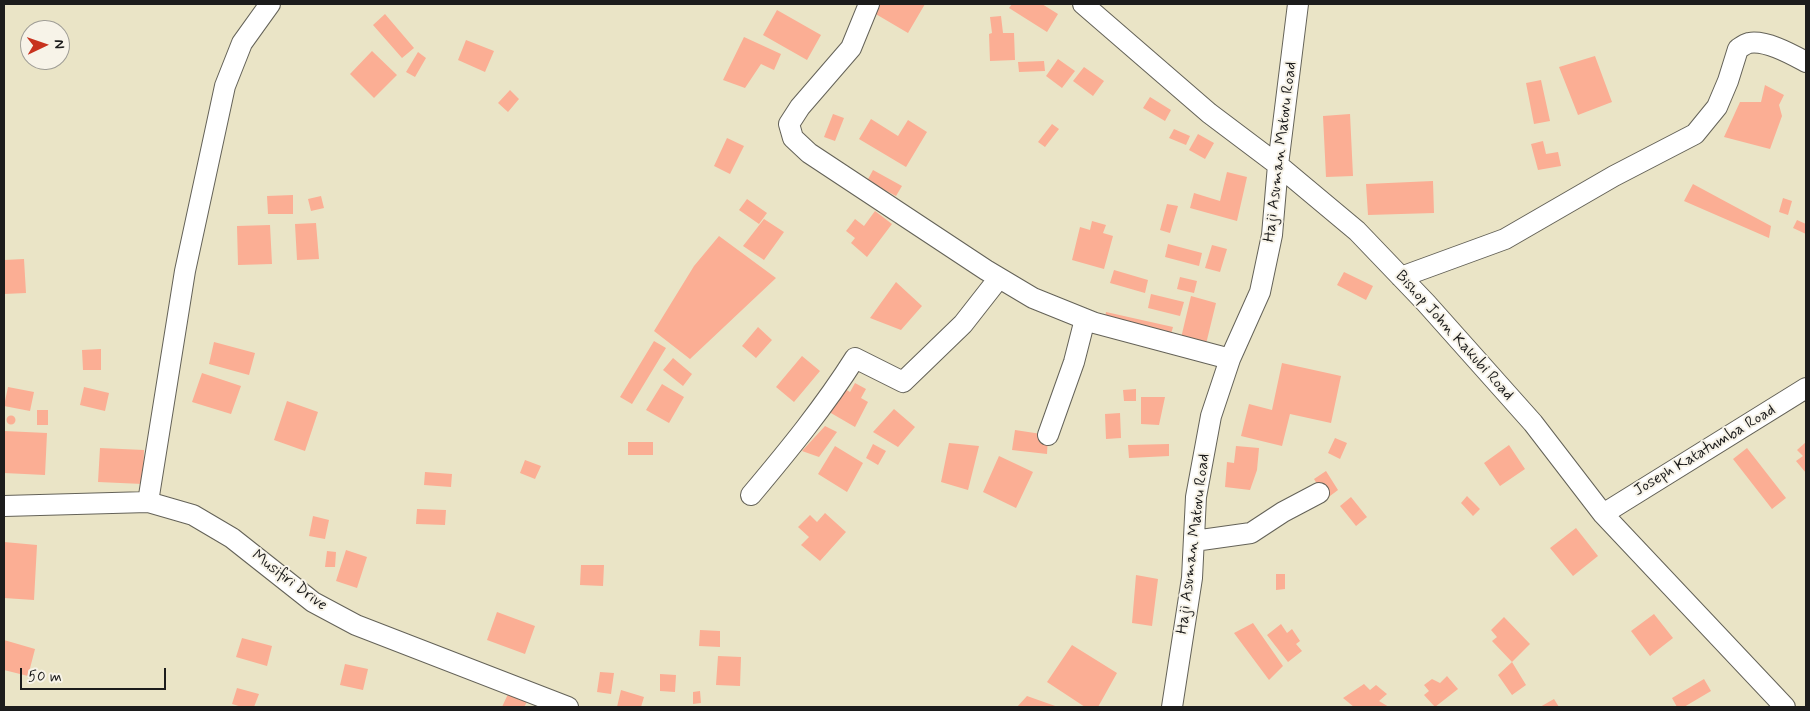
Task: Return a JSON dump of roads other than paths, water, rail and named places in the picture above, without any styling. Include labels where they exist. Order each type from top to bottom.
[{"type":"street","points":[[148,502],[185,272],[225,86],[242,43],[270,4]]},
{"type":"street","points":[[869,4],[851,48],[800,107],[790,124],[793,138],[809,153],[999,278],[1033,298],[1085,319],[1230,359]]},
{"type":"street","name":"Bishop John Kakubi Road","points":[[1083,4],[1209,113],[1278,165],[1357,231],[1533,423],[1603,514],[1785,707]]},
{"type":"street","name":"Haji Asuman Matovu Road","points":[[1172,707],[1192,578],[1196,497],[1211,416],[1230,359],[1260,292],[1272,235],[1278,165],[1298,4]]},
{"type":"street","points":[[1401,277],[1505,239],[1607,180],[1695,134],[1717,107],[1738,49],[1748,43],[1775,47],[1806,62]]},
{"type":"street","points":[[751,495],[784,456],[838,385],[855,358],[903,382],[963,324],[999,278]]},
{"type":"street","points":[[1048,435],[1074,362],[1085,319]]},
{"type":"street","name":"Joseph Katatumba Road","points":[[1603,514],[1806,388]]},
{"type":"street","points":[[1194,541],[1251,533],[1283,512],[1319,493]]},
{"type":"street","name":"Musifiri Drive","points":[[4,506],[148,502],[193,515],[224,533],[280,574],[314,602],[356,626],[568,707]]}]
